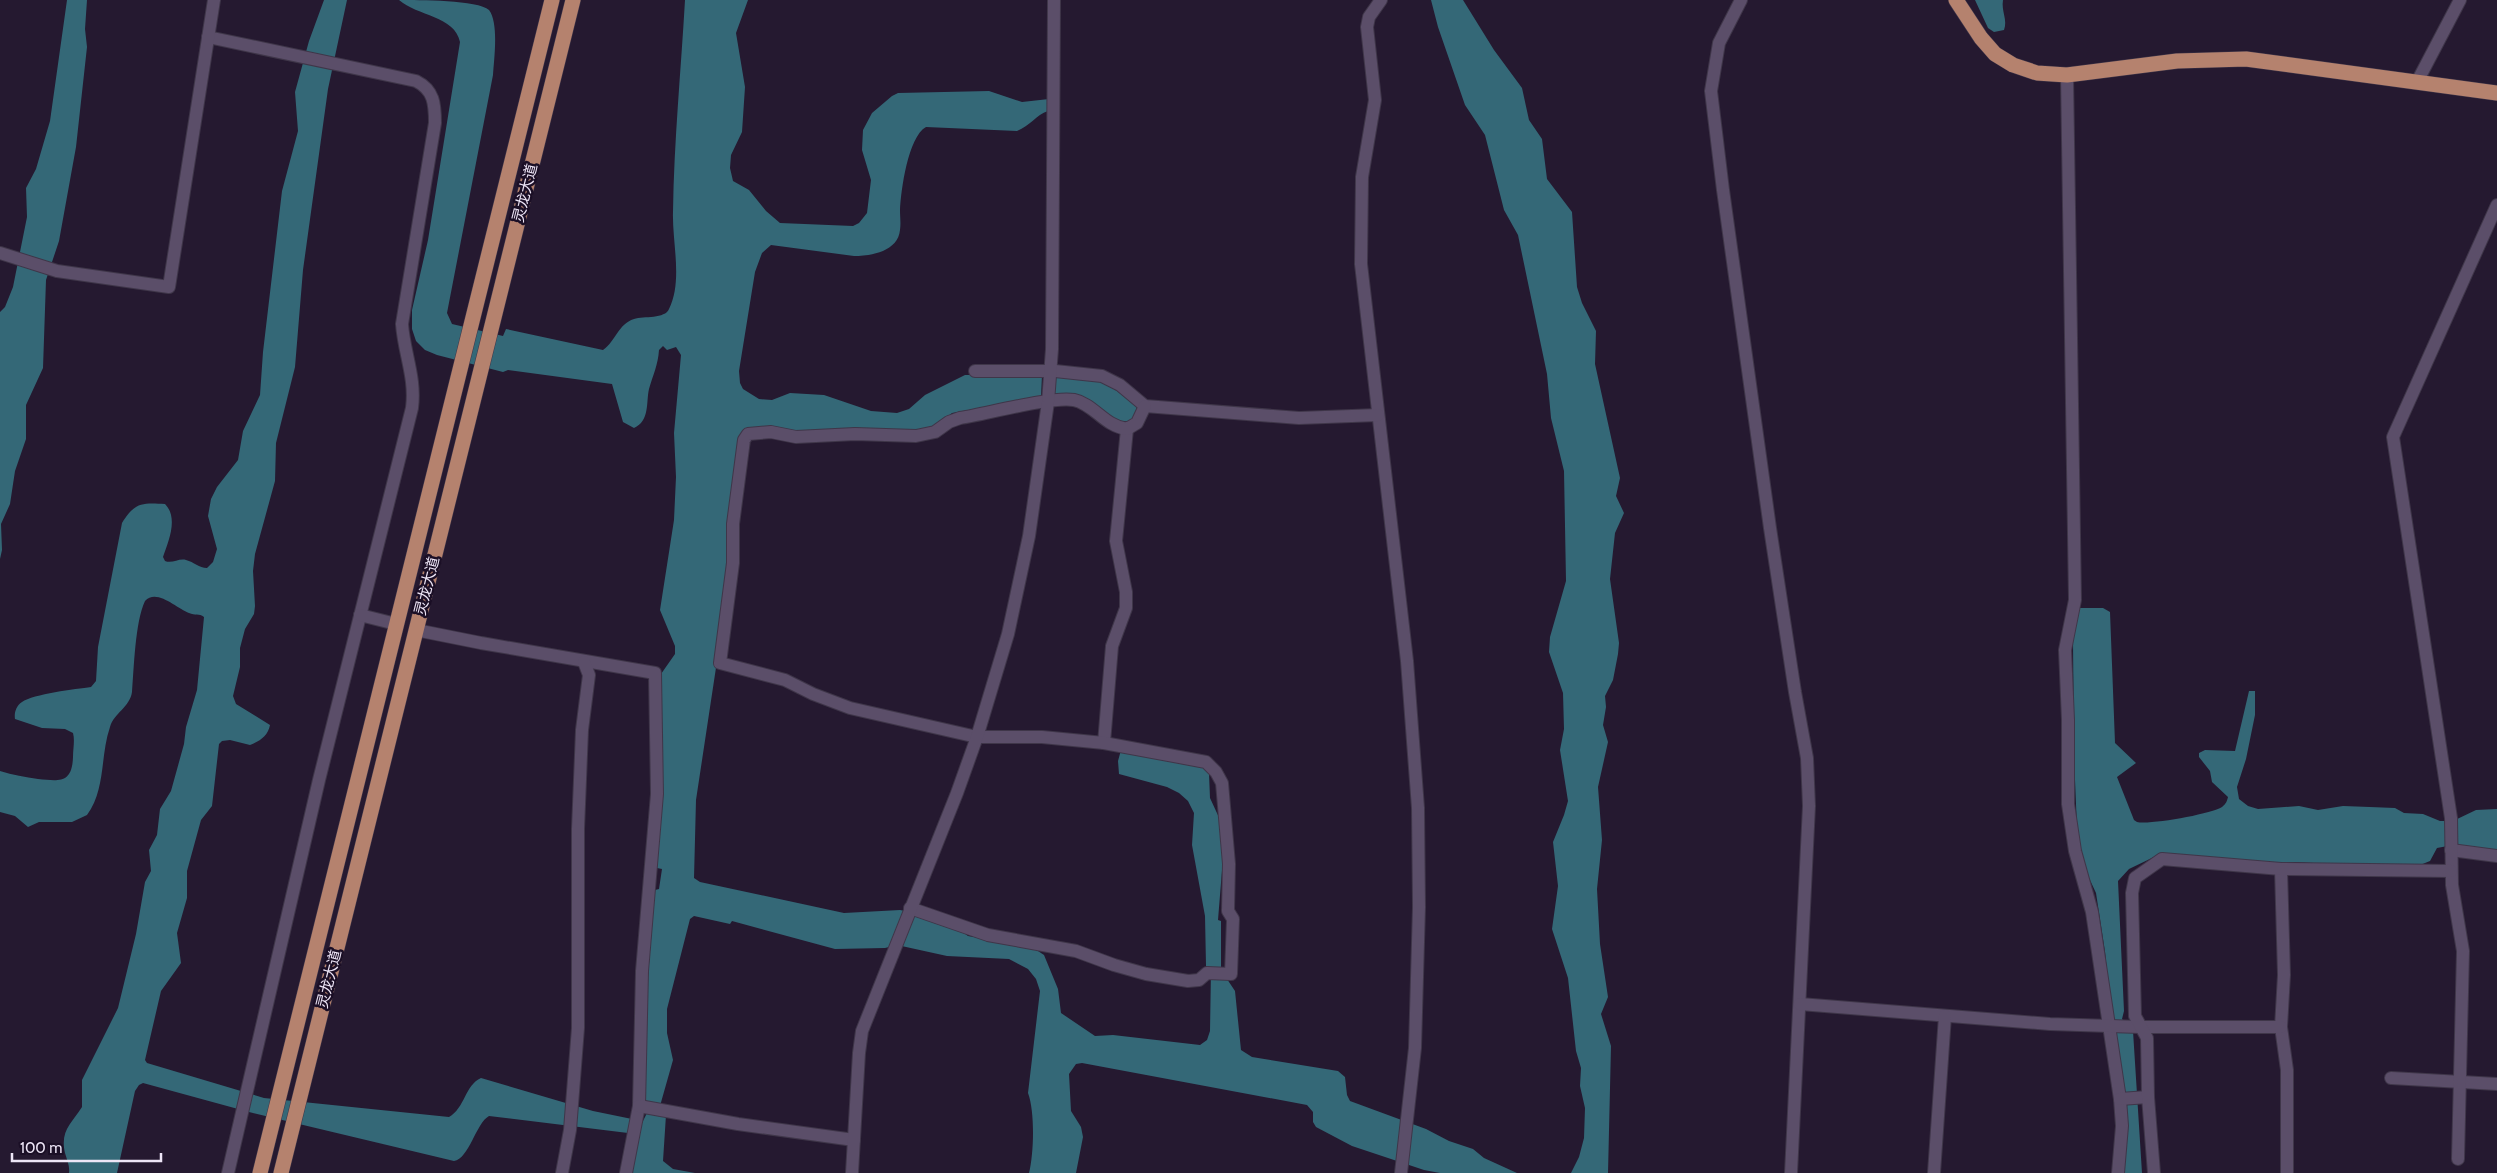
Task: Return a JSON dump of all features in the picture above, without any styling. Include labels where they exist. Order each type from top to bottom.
[{"type":"main road","name":"灵龙大道","points":[[260,1173],[552,0]]},
{"type":"main road","name":"灵龙大道","points":[[281,1173],[573,0]]},
{"type":"main road","points":[[1956,0],[1984,42],[2004,60],[2028,71],[2067,75],[2176,61],[2224,58],[2268,61],[2497,93]]},
{"type":"street","points":[[5,255],[57,271],[169,287],[214,0]]},
{"type":"street","points":[[852,1173],[862,1031],[947,819],[977,737],[1008,634],[1021,580],[1048,402],[1052,349],[1054,0]]},
{"type":"street","points":[[1381,0],[1369,17],[1367,27],[1375,100],[1362,177],[1361,219],[1363,282],[1407,661],[1418,808],[1419,907],[1415,1048],[1401,1173]]},
{"type":"street","points":[[1741,0],[1720,43],[1712,91],[1722,190],[1770,528],[1807,758],[1809,806],[1791,1173]]},
{"type":"street","points":[[2417,82],[2460,0]]},
{"type":"street","points":[[208,37],[416,81],[429,90],[435,107],[435,123],[403,316],[403,339],[413,378],[412,408],[315,798],[228,1173]]},
{"type":"street","points":[[2067,75],[2075,600],[2065,650],[2068,720],[2068,804],[2075,851],[2092,912],[2120,1099],[2122,1126],[2118,1173]]},
{"type":"street","points":[[2458,1160],[2463,951],[2452,885],[2452,818],[2393,437],[2497,205]]},
{"type":"street","points":[[975,371],[1050,371],[1108,378],[1120,385],[1145,406],[1299,418],[1378,415]]},
{"type":"street","points":[[910,909],[988,936],[1076,952],[1114,966],[1146,974],[1188,981],[1198,980],[1207,973],[1231,974],[1233,919],[1228,911],[1229,864],[1224,789],[1219,777],[1206,762],[1104,743],[1042,737],[977,737],[850,708],[813,694],[785,680],[720,663],[733,563],[733,524],[740,452],[745,437],[756,432],[771,432],[796,437],[855,434],[922,436],[935,432],[960,418],[1067,400],[1078,402],[1109,424],[1128,429],[1137,423],[1145,406]]},
{"type":"street","points":[[1104,743],[1112,646],[1124,615],[1127,600],[1116,541],[1128,429]]},
{"type":"street","points":[[360,615],[396,624]]},
{"type":"street","points":[[416,630],[584,662],[655,673],[657,794],[642,971],[642,1107],[626,1173]]},
{"type":"street","points":[[562,1173],[570,1130],[578,1028],[580,780],[589,675],[584,662]]},
{"type":"street","points":[[2451,850],[2497,856]]},
{"type":"street","points":[[2154,1173],[2148,1097],[2147,1038],[2135,1016],[2132,893],[2135,878],[2162,859],[2281,869],[2451,871]]},
{"type":"street","points":[[2281,869],[2284,975],[2281,1027],[2287,1070],[2287,1172]]},
{"type":"street","points":[[1800,1004],[2050,1024],[2140,1027],[2281,1027]]},
{"type":"street","points":[[1934,1173],[1945,1016]]},
{"type":"street","points":[[2391,1078],[2497,1084]]},
{"type":"street","points":[[2120,1099],[2148,1097]]},
{"type":"street","points":[[642,1107],[738,1124],[854,1140]]},
{"type":"water","points":[[67,0],[87,0],[85,29],[87,47],[76,147],[59,241],[46,280],[43,368],[26,405],[26,439],[15,471],[10,504],[1,524],[2,550],[0,559],[0,312],[5,307],[13,287],[27,217],[26,188],[36,169],[50,121]]},
{"type":"water","points":[[324,0],[347,0],[328,89],[303,270],[295,367],[276,443],[275,481],[255,554],[253,571],[254,614],[245,629],[240,648],[240,667],[233,696],[236,704],[270,725],[263,738],[250,745],[230,740],[222,741],[219,744],[212,806],[201,820],[187,871],[187,898],[177,933],[181,963],[161,991],[145,1060],[147,1063],[264,1098],[449,1117],[458,1108],[476,1081],[481,1078],[593,1111],[632,1119],[628,1133],[489,1116],[480,1126],[464,1154],[454,1161],[249,1112],[143,1083],[135,1091],[117,1173],[69,1173],[64,1145],[65,1133],[82,1107],[82,1080],[118,1008],[136,934],[145,882],[151,871],[149,850],[157,835],[160,809],[171,791],[197,690],[204,617],[184,611],[161,598],[155,597],[145,601],[137,633],[131,697],[110,727],[100,783],[93,805],[87,815],[72,822],[39,822],[28,827],[15,816],[0,812],[0,771],[24,777],[52,780],[63,779],[70,772],[73,757],[73,733],[65,729],[42,728],[15,719],[15,712],[20,704],[28,699],[55,692],[91,687],[96,681],[98,647],[122,523],[135,507],[145,504],[165,504],[169,510],[172,523],[170,537],[163,557],[165,561],[186,560],[207,568],[213,562],[217,549],[208,516],[211,499],[217,487],[238,460],[243,431],[260,395],[263,352],[282,191],[298,131],[295,92],[309,41]]},
{"type":"water","points":[[399,0],[447,1],[473,4],[489,10],[492,16],[495,32],[493,75],[447,313],[452,324],[503,336],[506,329],[603,350],[629,321],[659,316],[669,309],[673,298],[676,274],[673,224],[674,185],[685,0],[748,0],[736,33],[745,87],[742,132],[731,155],[730,168],[733,181],[749,190],[766,211],[780,223],[853,226],[859,223],[867,213],[871,180],[862,150],[863,130],[872,113],[898,93],[989,91],[1022,102],[1049,99],[1048,111],[1017,131],[926,127],[914,141],[910,152],[902,190],[898,237],[894,243],[883,251],[854,256],[771,245],[762,253],[755,272],[739,371],[740,383],[743,389],[759,399],[772,400],[790,393],[824,395],[871,411],[897,413],[909,409],[925,395],[965,375],[1042,375],[1041,397],[952,413],[940,423],[923,432],[746,431],[739,436],[722,628],[696,800],[694,878],[700,882],[844,913],[900,910],[919,914],[956,927],[968,936],[1032,947],[1044,955],[1058,989],[1061,1013],[1095,1036],[1113,1035],[1200,1045],[1207,1040],[1210,1031],[1211,969],[1206,966],[1205,916],[1192,845],[1194,813],[1188,801],[1179,793],[1167,787],[1119,774],[1118,761],[1121,750],[1203,765],[1209,773],[1210,798],[1222,824],[1223,858],[1218,920],[1221,921],[1221,970],[1235,991],[1241,1050],[1252,1057],[1338,1071],[1345,1077],[1347,1095],[1350,1101],[1426,1129],[1449,1141],[1473,1149],[1484,1158],[1517,1173],[1440,1173],[1424,1170],[1352,1146],[1316,1127],[1313,1122],[1313,1112],[1307,1105],[1082,1063],[1076,1064],[1069,1074],[1071,1111],[1081,1127],[1083,1137],[1076,1173],[1029,1173],[1033,1133],[1032,1111],[1028,1093],[1040,991],[1036,979],[1028,969],[1009,959],[947,956],[897,945],[885,948],[835,949],[732,921],[730,924],[694,916],[690,919],[667,1009],[667,1033],[673,1060],[658,1113],[666,1115],[663,1161],[673,1169],[695,1173],[631,1173],[639,1129],[648,1111],[645,1095],[645,1013],[655,890],[659,889],[662,869],[652,867],[661,674],[675,654],[675,646],[660,610],[674,520],[676,477],[674,433],[681,355],[676,347],[667,350],[663,346],[659,350],[649,389],[645,416],[643,421],[634,428],[623,422],[612,384],[508,370],[503,372],[437,355],[425,350],[416,341],[412,329],[412,310],[428,240],[460,42],[457,33],[451,27],[434,17],[415,10]]},
{"type":"water","points":[[1431,0],[1463,0],[1494,50],[1522,88],[1529,120],[1542,139],[1547,179],[1572,212],[1577,287],[1582,303],[1596,331],[1595,364],[1620,478],[1616,496],[1624,513],[1615,533],[1610,579],[1619,643],[1613,680],[1605,696],[1606,707],[1603,725],[1608,742],[1598,787],[1602,840],[1597,889],[1600,944],[1608,997],[1601,1014],[1611,1046],[1608,1173],[1571,1173],[1579,1157],[1584,1138],[1585,1108],[1580,1086],[1581,1068],[1576,1051],[1568,978],[1552,929],[1558,886],[1553,842],[1568,801],[1560,750],[1564,729],[1563,693],[1549,652],[1550,637],[1566,581],[1564,471],[1551,418],[1547,374],[1518,235],[1504,210],[1485,135],[1465,105],[1438,27]]},
{"type":"water","points":[[1975,0],[2003,0],[2004,30],[1994,32],[1988,28]]},
{"type":"water","points":[[1054,376],[1099,381],[1116,390],[1137,407],[1135,416],[1131,421],[1121,421],[1054,397]]},
{"type":"water","points":[[2079,608],[2103,608],[2110,612],[2115,743],[2136,763],[2117,777],[2134,820],[2137,822],[2154,822],[2194,816],[2216,810],[2224,805],[2228,797],[2212,782],[2210,771],[2199,757],[2199,753],[2205,750],[2235,751],[2249,691],[2255,691],[2255,715],[2246,759],[2237,787],[2239,799],[2248,806],[2258,809],[2299,806],[2318,810],[2343,806],[2395,808],[2404,813],[2423,814],[2440,821],[2453,821],[2476,810],[2497,809],[2497,850],[2453,845],[2437,848],[2430,861],[2420,865],[2399,868],[2296,862],[2258,863],[2156,856],[2129,869],[2118,881],[2124,1011],[2122,1019],[2133,1031],[2142,1173],[2121,1173],[2112,1018],[2105,952],[2096,893],[2084,867],[2077,828],[2073,642]]}]
